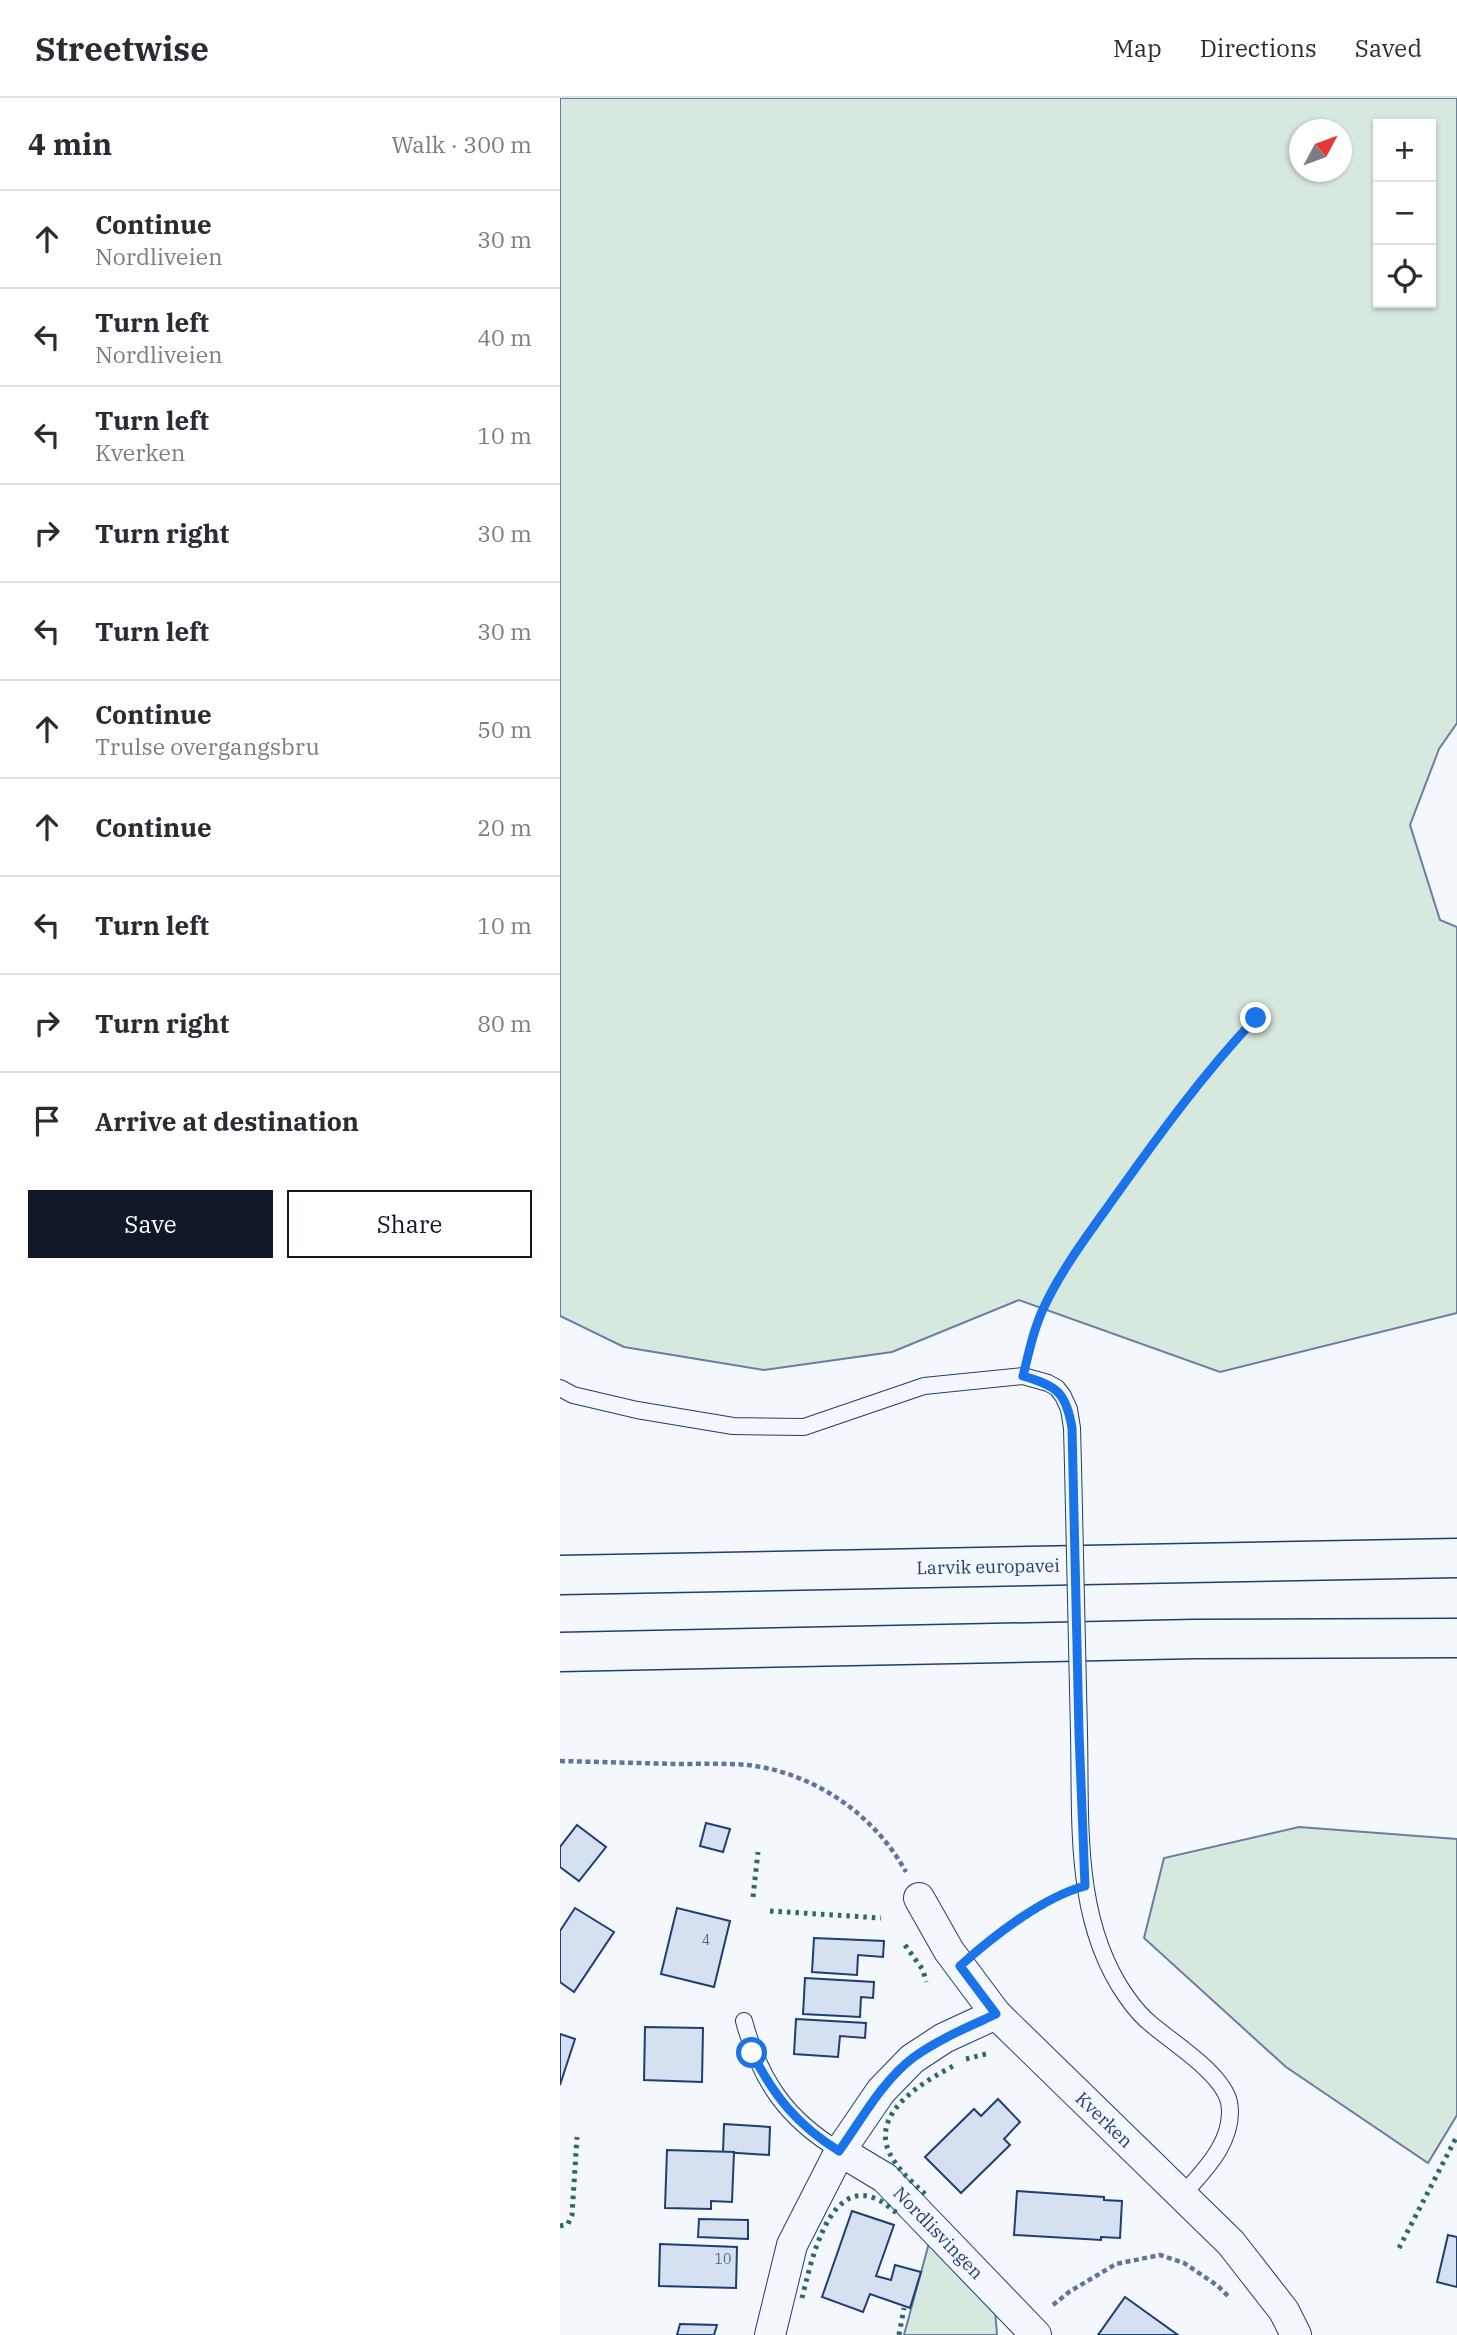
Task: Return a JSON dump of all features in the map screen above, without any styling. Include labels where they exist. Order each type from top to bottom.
[{"type":"highway","name":"Larvik europavei","points":[[560,1575],[1457,1558]]},
{"type":"highway","points":[[560,1652],[1195,1639],[1457,1638]]},
{"type":"street","name":"Kverken","points":[[919,1898],[949,1951],[996,2014],[1231,2243],[1284,2311],[1296,2335]]},
{"type":"street","points":[[770,2335],[792,2245],[839,2151],[881,2091],[912,2059],[944,2038],[996,2014]]},
{"type":"street","name":"Nordlisvingen","points":[[839,2151],[885,2178],[1029,2332]]},
{"type":"lane","points":[[560,1388],[573,1395],[637,1410],[733,1426],[804,1427],[924,1386],[1023,1376],[1057,1388],[1069,1409],[1072,1428],[1079,1733],[1087,1901],[1096,1934],[1126,1996],[1149,2023],[1183,2049],[1221,2086],[1228,2102],[1229,2120],[1222,2143],[1211,2164],[1183,2194]]},
{"type":"lane","points":[[744,2021],[757,2062],[766,2080],[789,2112],[816,2137],[839,2151]]},
{"type":"path","points":[[1023,1376],[1033,1333],[1045,1304],[1085,1239],[1166,1125],[1256,1018]]},
{"type":"path","points":[[560,1761],[747,1765],[797,1777],[820,1787],[862,1816],[889,1846],[919,1898]]},
{"type":"path","points":[[960,1966],[1000,1932],[1069,1890],[1085,1886]]},
{"type":"path","points":[[1029,2332],[1069,2292],[1116,2264],[1160,2255],[1184,2263],[1218,2286],[1232,2300]]},
{"type":"shaded area","points":[[560,98],[1457,98],[1457,723],[1439,749],[1410,825],[1440,920],[1457,927],[1457,1313],[1220,1372],[1019,1300],[892,1352],[764,1370],[624,1347],[560,1316]]},
{"type":"shaded area","points":[[1299,1827],[1457,1839],[1457,2115],[1428,2163],[1286,2067],[1144,1938],[1164,1858]]},
{"type":"shaded area","points":[[929,2243],[995,2310],[997,2335],[904,2335]]},
{"type":"building","points":[[706,1823],[730,1829],[723,1852],[700,1846]]},
{"type":"building","points":[[577,1825],[606,1847],[579,1881],[560,1867],[560,1847]]},
{"type":"building","points":[[575,1908],[614,1932],[574,1992],[560,1982],[560,1931]]},
{"type":"building","points":[[677,1908],[730,1921],[714,1987],[661,1974]]},
{"type":"building","points":[[814,1938],[884,1941],[883,1957],[858,1955],[857,1975],[812,1972]]},
{"type":"building","points":[[805,1978],[874,1982],[873,1998],[861,1997],[860,2017],[803,2014]]},
{"type":"building","points":[[796,2019],[866,2023],[865,2038],[840,2036],[838,2057],[794,2054]]},
{"type":"building","points":[[645,2027],[703,2028],[702,2082],[644,2080]]},
{"type":"building","points":[[560,2034],[575,2039],[560,2085]]},
{"type":"building","points":[[998,2099],[1020,2122],[1004,2139],[1010,2145],[961,2193],[925,2157],[974,2109],[981,2116]]},
{"type":"building","points":[[724,2124],[770,2127],[769,2155],[723,2152]]},
{"type":"building","points":[[667,2150],[734,2152],[732,2202],[711,2201],[711,2209],[665,2208]]},
{"type":"building","points":[[1017,2191],[1104,2197],[1104,2200],[1122,2201],[1120,2238],[1101,2237],[1101,2240],[1014,2235]]},
{"type":"building","points":[[852,2211],[894,2225],[876,2276],[891,2280],[895,2265],[921,2272],[910,2308],[870,2294],[863,2312],[822,2297]]},
{"type":"building","points":[[699,2219],[748,2220],[748,2239],[698,2237]]},
{"type":"building","points":[[1448,2235],[1457,2237],[1457,2287],[1437,2282]]},
{"type":"building","points":[[660,2244],[737,2247],[736,2288],[659,2286]]},
{"type":"building","points":[[1125,2297],[1178,2335],[1098,2335]]},
{"type":"building","points":[[680,2324],[717,2325],[714,2335],[677,2335]]},
{"type":"hedge","points":[[753,1897],[758,1852]]},
{"type":"hedge","points":[[770,1911],[881,1918]]},
{"type":"hedge","points":[[905,1945],[923,1970],[926,1982]]},
{"type":"hedge","points":[[966,2059],[990,2053]]},
{"type":"hedge","points":[[925,2194],[900,2170],[892,2158],[885,2137],[888,2123],[904,2099],[955,2065]]},
{"type":"hedge","points":[[1399,2248],[1457,2136]]},
{"type":"hedge","points":[[560,2226],[568,2224],[572,2215],[577,2137]]},
{"type":"hedge","points":[[802,2298],[823,2230],[844,2202],[858,2196],[874,2198],[897,2213]]},
{"type":"hedge","points":[[899,2335],[904,2308]]},
{"type":"route","points":[[752,2053],[766,2080],[789,2112],[816,2137],[839,2151],[881,2091],[912,2059],[944,2038],[996,2014],[960,1966],[990,1939],[1069,1890],[1085,1886],[1082,1859],[1072,1428],[1069,1409],[1057,1388],[1023,1376],[1033,1333],[1045,1304],[1085,1239],[1166,1125],[1256,1018]]}]
